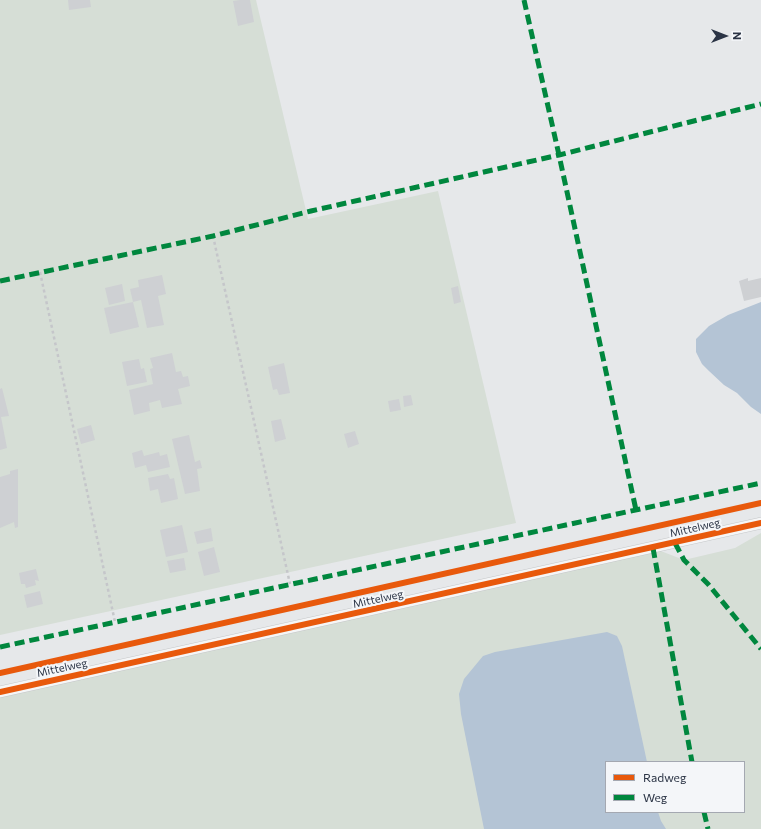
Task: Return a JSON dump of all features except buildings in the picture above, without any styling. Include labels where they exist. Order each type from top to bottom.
[{"type":"lane","name":"Mittelweg","points":[[0,692],[761,523]]},
{"type":"path","points":[[213,236],[290,584]]},
{"type":"path","points":[[40,272],[115,622]]},
{"type":"shaded area","points":[[0,0],[256,0],[308,219],[438,191],[516,523],[0,635]]},
{"type":"shaded area","points":[[761,533],[761,829],[0,829],[0,692],[653,548],[684,560],[735,548]]},
{"type":"water","points":[[761,302],[761,414],[751,407],[737,393],[724,385],[702,364],[696,352],[696,339],[709,326],[728,315]]},
{"type":"water","points":[[607,632],[617,636],[622,646],[647,761],[605,761],[605,813],[658,813],[666,829],[484,829],[461,714],[459,694],[464,679],[483,656],[495,652]]},
{"type":"marked path","points":[[524,0],[636,510]]},
{"type":"marked path","points":[[0,281],[213,236],[311,211],[559,155],[761,104]]},
{"type":"marked path","points":[[0,647],[761,483]]},
{"type":"marked path","points":[[675,543],[684,560],[708,584],[761,649]]},
{"type":"marked path","points":[[653,548],[692,761]]},
{"type":"marked path","points":[[704,813],[708,829]]},
{"type":"cycle path","points":[[0,673],[761,503]]},
{"type":"cycle path","points":[[0,692],[761,523]]}]
